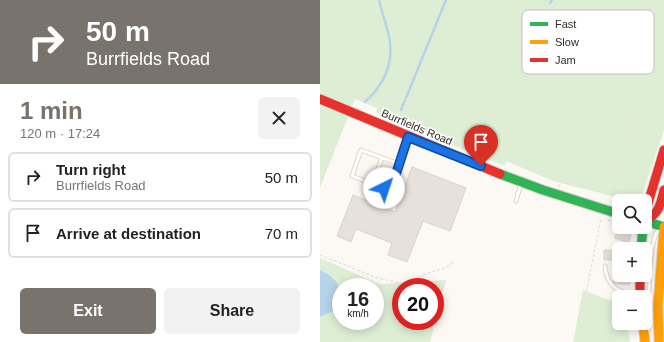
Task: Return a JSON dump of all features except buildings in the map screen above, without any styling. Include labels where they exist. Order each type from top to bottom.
[{"type":"street","name":"Burrfields Road","points":[[320,99],[521,183],[612,212]]},
{"type":"street","points":[[651,194],[664,150]]},
{"type":"street","points":[[652,218],[657,214],[664,190]]},
{"type":"street","points":[[652,223],[664,227],[658,305],[659,342]]},
{"type":"street","points":[[644,330],[645,342]]},
{"type":"lane","points":[[399,164],[361,150],[352,176],[384,188],[393,183],[408,137]]},
{"type":"lane","points":[[372,184],[382,158]]},
{"type":"lane","points":[[516,201],[521,183]]},
{"type":"lane","points":[[645,342],[650,324],[649,292],[653,244],[656,233],[664,227]]},
{"type":"lane","points":[[605,266],[609,282],[618,290]]},
{"type":"path","points":[[320,72],[340,77],[338,84],[376,96],[410,99]]},
{"type":"path","points":[[614,194],[625,146],[631,105]]},
{"type":"path","points":[[557,194],[561,178],[612,194]]},
{"type":"path","points":[[578,320],[584,304],[601,218]]},
{"type":"path","points":[[320,255],[378,278],[404,284],[431,272],[446,268],[453,262]]},
{"type":"green space","points":[[320,0],[664,0],[664,130],[642,194],[612,194],[612,196],[553,181],[506,161],[505,166],[422,133],[376,112],[377,108],[355,99],[320,188]]},
{"type":"green space","points":[[320,258],[365,278],[332,278],[332,330],[384,330],[384,284],[392,283],[392,330],[433,330],[430,342],[320,342]]},
{"type":"green space","points":[[583,290],[612,301],[612,330],[628,330],[630,342],[573,342]]},
{"type":"water","points":[[320,270],[333,278],[332,312],[320,317]]},
{"type":"waterway","points":[[365,102],[381,83],[388,68],[390,59],[390,42],[379,0]]},
{"type":"waterway","points":[[401,110],[446,0]]},
{"type":"traffic: fast","points":[[500,174],[543,190],[612,212]]},
{"type":"traffic: fast","points":[[652,223],[664,227]]},
{"type":"traffic: fast","points":[[642,234],[642,242]]},
{"type":"traffic: slow","points":[[659,342],[658,305],[664,227]]},
{"type":"traffic: slow","points":[[644,330],[645,342]]},
{"type":"traffic: jam","points":[[320,99],[500,174]]},
{"type":"traffic: jam","points":[[651,194],[664,150]]},
{"type":"traffic: jam","points":[[652,216],[659,208],[664,190]]},
{"type":"traffic: jam","points":[[640,282],[640,290]]},
{"type":"route","points":[[384,188],[393,183],[408,137],[481,166]]}]
